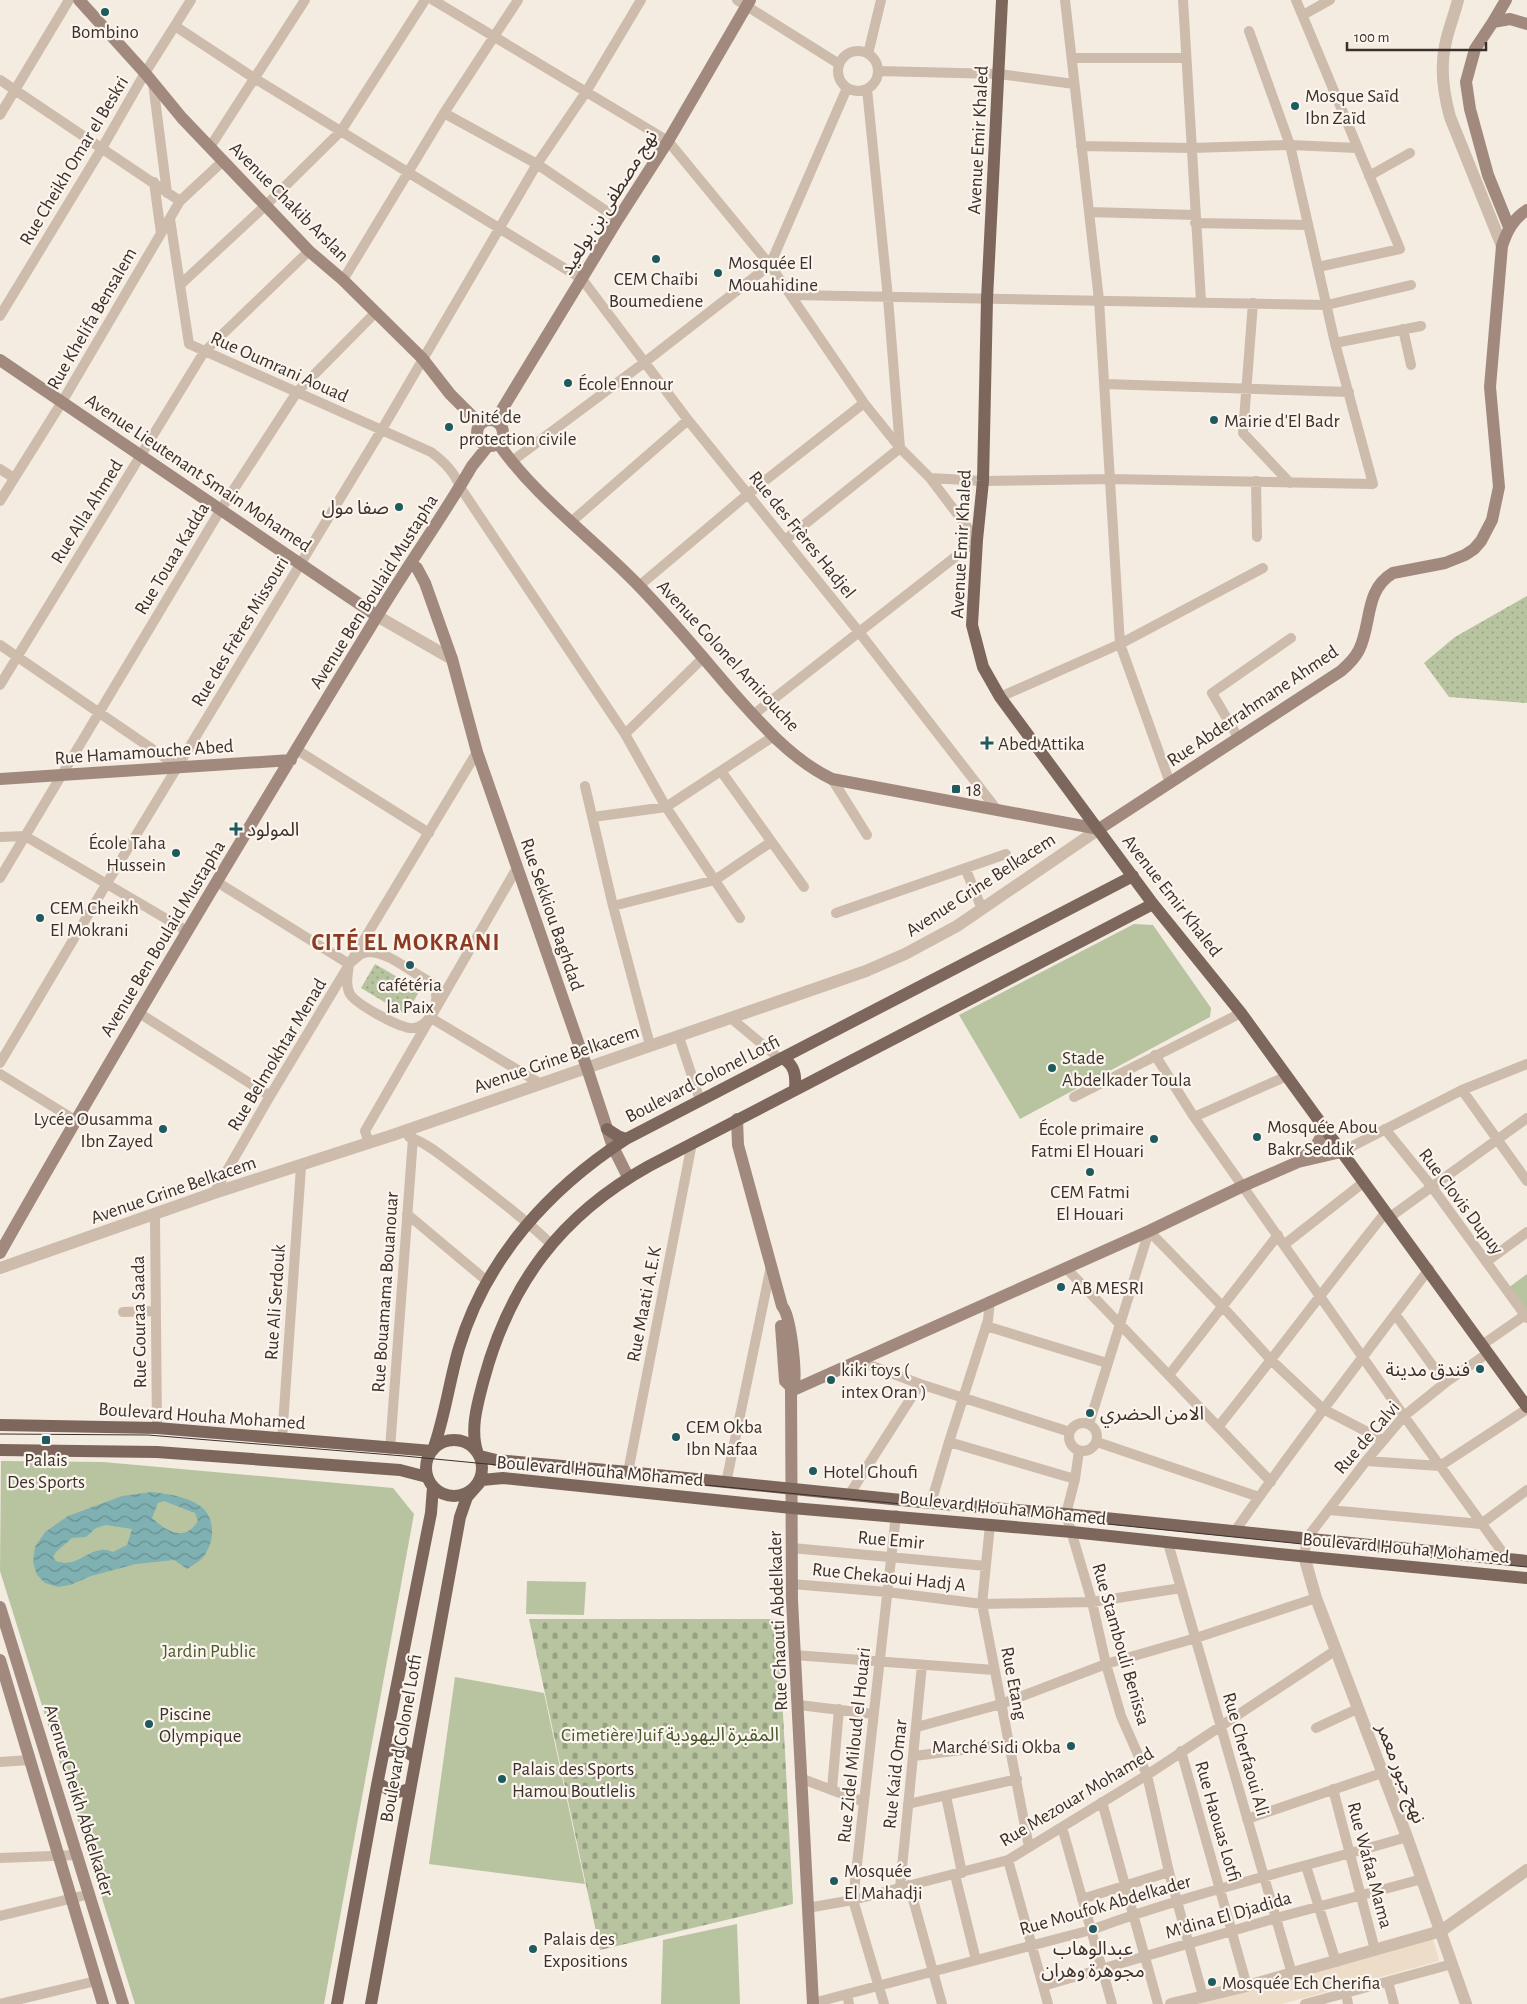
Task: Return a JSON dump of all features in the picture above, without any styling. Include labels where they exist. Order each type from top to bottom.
[{"type":"main road","name":"Avenue Chakib Arslan","points":[[79,0],[182,118],[265,206],[309,251],[344,280],[422,358],[450,394],[480,424]]},
{"type":"main road","name":"Avenue Emir Khaled","points":[[1002,0],[987,299],[983,481],[972,624],[983,667],[1000,696],[1153,904],[1241,1013],[1527,1408]]},
{"type":"main road","points":[[1506,0],[1479,41],[1471,59],[1466,82],[1466,93],[1490,182],[1510,228]]},
{"type":"main road","name":"نهج مصطفى بن بولعيد","points":[[495,421],[618,219],[668,142],[745,2]]},
{"type":"main road","points":[[1493,22],[1510,19],[1527,24]]},
{"type":"main road","name":"Rue Abderrahmane Ahmed","points":[[1099,829],[1332,678],[1351,662],[1359,649],[1373,595],[1385,578],[1393,573],[1456,560],[1474,549],[1487,531],[1495,509],[1499,487],[1490,387],[1502,246],[1515,220],[1527,210]]},
{"type":"main road","name":"Avenue Lieutenant Smain Mohamed","points":[[0,360],[377,616]]},
{"type":"main road","points":[[489,420],[495,421],[502,430],[502,435],[488,442],[477,432],[480,424],[489,420]]},
{"type":"main road","name":"Avenue Colonel Amirouche","points":[[488,442],[639,586],[753,715],[774,736],[816,771],[832,779],[1099,829]]},
{"type":"main road","name":"Avenue Ben Boulaid Mustapha","points":[[0,1253],[75,1120],[187,931],[377,616],[488,442]]},
{"type":"main road","name":"Rue Sekkiou Baghdad","points":[[411,563],[417,568],[425,584],[452,659],[477,752],[613,1147],[628,1177]]},
{"type":"main road","name":"Rue Hamamouche Abed","points":[[0,779],[61,776],[294,755]]},
{"type":"main road","name":"Boulevard Colonel Lotfi","points":[[432,1451],[442,1424],[459,1348],[473,1308],[506,1251],[528,1222],[560,1189],[626,1139],[1133,876]]},
{"type":"main road","points":[[0,1450],[156,1452],[400,1470],[430,1482],[442,1494],[459,1496],[469,1491],[477,1483],[482,1469],[474,1440],[476,1417],[483,1382],[503,1321],[518,1293],[551,1244],[598,1198],[628,1177],[795,1088],[1153,904]]},
{"type":"main road","points":[[799,1049],[800,1064],[803,1070],[814,1079]]},
{"type":"main road","points":[[781,1058],[792,1065],[795,1071],[795,1088]]},
{"type":"main road","name":"Rue Ghaouti Abdelkader","points":[[737,1119],[738,1145],[782,1306],[787,1316],[795,1372],[794,1385],[791,1389],[794,1655],[799,1705],[800,1778],[813,2004]]},
{"type":"main road","name":"Rue Ghaouti Abdelkader","points":[[724,1126],[730,1131],[738,1145]]},
{"type":"main road","points":[[607,1129],[626,1139]]},
{"type":"main road","points":[[1298,1162],[1317,1144],[1325,1130]]},
{"type":"main road","points":[[791,1389],[859,1361],[1298,1162],[1341,1152]]},
{"type":"main road","name":"Boulevard Houha Mohamed","points":[[0,1425],[157,1428],[390,1449],[432,1451]]},
{"type":"main road","points":[[430,1482],[426,1464],[432,1451],[438,1445],[452,1440],[467,1444],[479,1455]]},
{"type":"main road","name":"Boulevard Houha Mohamed","points":[[479,1455],[496,1460],[792,1490],[1066,1514],[1527,1561]]},
{"type":"main road","name":"Boulevard Houha Mohamed","points":[[477,1483],[486,1479],[503,1478],[792,1508],[896,1515],[1527,1578]]},
{"type":"main road","name":"Boulevard Colonel Lotfi","points":[[338,2004],[378,1783],[431,1513],[430,1482]]},
{"type":"main road","name":"Boulevard Colonel Lotfi","points":[[371,2004],[460,1517],[467,1496],[477,1483]]},
{"type":"main road","name":"Avenue Cheikh Abdelkader","points":[[0,1607],[123,2004]]},
{"type":"main road","name":"Avenue Cheikh Abdelkader","points":[[0,1662],[103,2004]]},
{"type":"main road","points":[[384,1752],[400,1748],[416,1758]]},
{"type":"main road","points":[[378,1783],[394,1793],[410,1789]]},
{"type":"street","points":[[0,115],[69,0]]},
{"type":"street","name":"Rue Cheikh Omar el Beskri","points":[[0,316],[102,148],[144,73],[191,0]]},
{"type":"street","points":[[210,147],[305,0]]},
{"type":"street","points":[[181,284],[265,206],[341,131],[425,0]]},
{"type":"street","points":[[434,0],[668,142],[770,265],[864,403],[900,448],[930,478],[977,540],[753,715]]},
{"type":"street","points":[[344,280],[444,113],[518,0]]},
{"type":"street","name":"Rue des Frères Missouri","points":[[0,1063],[106,882],[381,431],[537,164],[586,92],[640,0]]},
{"type":"street","points":[[868,54],[881,0]]},
{"type":"street","points":[[1065,0],[1099,300],[1120,644],[1170,783]]},
{"type":"street","points":[[1182,0],[1201,301]]},
{"type":"street","points":[[1296,0],[1400,249],[1318,267]]},
{"type":"street","points":[[1302,15],[1330,0]]},
{"type":"street","points":[[1458,0],[1444,47],[1443,73],[1447,105],[1450,117],[1502,246]]},
{"type":"street","points":[[745,2],[820,51],[839,67]]},
{"type":"street","points":[[175,26],[254,78],[582,280]]},
{"type":"street","points":[[930,478],[983,481],[1110,479],[1373,484],[1335,343],[1290,145],[1249,31]]},
{"type":"street","points":[[855,51],[868,54],[878,70],[876,79],[867,89],[860,91],[847,88],[839,77],[839,67],[848,54],[855,51]]},
{"type":"street","points":[[1072,58],[1186,58]]},
{"type":"street","points":[[878,70],[999,74],[1074,84]]},
{"type":"street","points":[[0,80],[180,201]]},
{"type":"street","points":[[153,84],[167,193]]},
{"type":"street","points":[[511,462],[645,362],[770,265],[847,88]]},
{"type":"street","points":[[867,89],[888,298],[900,448]]},
{"type":"street","points":[[444,113],[537,164],[618,219]]},
{"type":"street","points":[[1081,146],[1191,148],[1290,145],[1357,148]]},
{"type":"street","points":[[1369,176],[1410,153]]},
{"type":"street","name":"Rue Khelifa Bensalem","points":[[0,501],[62,402],[180,201],[223,161]]},
{"type":"street","points":[[154,182],[161,233]]},
{"type":"street","points":[[1089,212],[1307,225]]},
{"type":"street","name":"Rue Oumrani Aouad","points":[[170,219],[189,344],[431,452],[440,458],[458,481],[460,487],[625,734],[666,806],[740,918]]},
{"type":"street","name":"Rue Alla Ahmed","points":[[0,685],[204,352],[309,251]]},
{"type":"street","name":"Rue des Frères Hadjel","points":[[582,280],[688,420],[859,632],[998,811]]},
{"type":"street","points":[[792,295],[888,298],[1201,301],[1326,305],[1411,285]]},
{"type":"street","points":[[1253,303],[1243,433],[1290,482]]},
{"type":"street","name":"Rue Touaa Kadda","points":[[0,878],[221,509],[297,392],[375,313]]},
{"type":"street","points":[[1335,343],[1421,326]]},
{"type":"street","points":[[1403,329],[1411,366]]},
{"type":"street","points":[[1104,384],[1349,392]]},
{"type":"street","points":[[639,586],[748,494],[864,403]]},
{"type":"street","points":[[571,522],[688,420]]},
{"type":"street","points":[[785,540],[900,448]]},
{"type":"street","points":[[0,469],[14,478]]},
{"type":"street","points":[[1256,481],[1257,537]]},
{"type":"street","points":[[1000,696],[1120,644],[1263,568]]},
{"type":"street","points":[[377,616],[452,659]]},
{"type":"street","points":[[1239,739],[1212,693],[1291,638]]},
{"type":"street","points":[[0,644],[177,766]]},
{"type":"street","points":[[625,734],[703,658]]},
{"type":"street","points":[[592,817],[666,806],[774,736]]},
{"type":"street","name":"Rue Belmokhtar Menad","points":[[214,1194],[270,1096],[477,752]]},
{"type":"street","points":[[294,755],[429,833]]},
{"type":"street","points":[[721,771],[804,887]]},
{"type":"street","points":[[832,779],[867,835]]},
{"type":"street","points":[[585,786],[613,906],[650,1045]]},
{"type":"street","name":"Avenue Grine Belkacem","points":[[0,1268],[155,1216],[214,1194],[394,1136],[866,971],[905,954],[957,926],[1099,829]]},
{"type":"street","points":[[0,837],[25,836],[187,931]]},
{"type":"street","points":[[613,906],[715,880],[771,842]]},
{"type":"street","points":[[836,914],[966,870],[1006,854]]},
{"type":"street","points":[[368,1143],[366,1131],[517,868]]},
{"type":"street","points":[[966,870],[982,909]]},
{"type":"street","points":[[217,882],[349,964]]},
{"type":"street","points":[[376,952],[383,954],[430,982],[435,996],[431,1018],[416,1028],[403,1027],[357,1002],[348,989],[349,964],[361,954],[376,952]]},
{"type":"street","points":[[139,1013],[270,1096]]},
{"type":"street","points":[[1074,1098],[1155,1055],[1241,1013]]},
{"type":"street","points":[[431,1018],[541,1084]]},
{"type":"street","points":[[732,1018],[781,1058]]},
{"type":"street","points":[[679,1037],[700,1100]]},
{"type":"street","points":[[1155,1055],[1194,1117],[1404,1416],[1508,1560]]},
{"type":"street","points":[[1341,1152],[1462,1090],[1527,1064]]},
{"type":"street","points":[[0,1074],[75,1120]]},
{"type":"street","points":[[1194,1117],[1287,1076]]},
{"type":"street","points":[[1462,1090],[1527,1181]]},
{"type":"street","points":[[1218,1427],[1272,1360],[1319,1295],[1388,1214],[1432,1188],[1527,1118]]},
{"type":"street","points":[[426,1146],[422,1134],[425,1127],[431,1122]]},
{"type":"street","name":"Rue Clovis Dupuy","points":[[1385,1128],[1432,1188],[1526,1317]]},
{"type":"street","points":[[394,1136],[413,1138],[426,1146],[528,1222],[551,1244]]},
{"type":"street","name":"Rue Bouamama Bouanouar","points":[[390,1449],[413,1138]]},
{"type":"street","name":"Rue Maati A.E.K","points":[[628,1472],[692,1143]]},
{"type":"street","name":"Rue Ali Serdouk","points":[[282,1439],[301,1166]]},
{"type":"street","points":[[1285,1244],[1364,1182]]},
{"type":"street","points":[[407,1214],[487,1281]]},
{"type":"street","name":"Rue Gouraa Saada","points":[[155,1216],[157,1428]]},
{"type":"street","points":[[1089,1424],[1149,1231],[1224,1306],[1272,1360],[1323,1410],[1384,1440]]},
{"type":"street","points":[[1486,1262],[1527,1232]]},
{"type":"street","points":[[1169,1376],[1278,1235]]},
{"type":"street","points":[[726,1483],[771,1266]]},
{"type":"street","points":[[1066,1268],[1120,1322],[1271,1482]]},
{"type":"street","points":[[1235,1531],[1428,1269]]},
{"type":"street","points":[[931,1503],[962,1398],[986,1326],[990,1301]]},
{"type":"street","points":[[123,1312],[156,1311]]},
{"type":"street","points":[[1395,1314],[1445,1382]]},
{"type":"street","name":"Rue de Calvi","points":[[1307,1538],[1366,1461],[1404,1416],[1526,1317]]},
{"type":"street","points":[[986,1326],[1107,1363]]},
{"type":"street","points":[[859,1361],[920,1384],[1070,1432]]},
{"type":"street","points":[[849,1495],[920,1384]]},
{"type":"street","points":[[1366,1461],[1440,1466],[1527,1408]]},
{"type":"street","points":[[1081,1423],[1089,1424],[1095,1430],[1096,1442],[1091,1450],[1079,1451],[1071,1446],[1069,1442],[1070,1432],[1076,1425],[1081,1423]]},
{"type":"street","points":[[949,1442],[1075,1479]]},
{"type":"street","points":[[1096,1442],[1259,1497]]},
{"type":"street","points":[[1066,1514],[1075,1479],[1079,1451]]},
{"type":"street","points":[[1329,1510],[1482,1524],[1527,1490]]},
{"type":"street","name":"Rue Stambouli Benïssa","points":[[1066,1514],[1092,1602],[1106,1664],[1121,1716],[1147,1775],[1169,1872],[1203,1996]]},
{"type":"street","name":"Rue Zidel Miloud el Houari","points":[[884,2004],[853,1900],[878,1662],[896,1515]]},
{"type":"street","name":"Rue Etang","points":[[990,1525],[982,1604],[1029,1847]]},
{"type":"street","points":[[1304,1556],[1307,1538]]},
{"type":"street","name":"Rue Cherfaoui Ali","points":[[1168,1543],[1292,1974]]},
{"type":"street","name":"Rue Emir","points":[[792,1548],[986,1566]]},
{"type":"street","name":"نهج جبور معمر","points":[[1304,1556],[1316,1598],[1407,1837],[1466,2004]]},
{"type":"street","name":"Rue Chekaoui Hadj A","points":[[792,1584],[887,1592],[982,1604],[1092,1602],[1181,1588]]},
{"type":"street","points":[[917,1726],[1001,1704],[1106,1664],[1196,1638],[1316,1598]]},
{"type":"street","name":"Rue Mezouar Mohamed","points":[[807,1908],[853,1900],[1008,1860],[1147,1775],[1336,1650]]},
{"type":"street","points":[[794,1655],[994,1670]]},
{"type":"street","points":[[0,1662],[17,1661]]},
{"type":"street","name":"Rue Kaid Omar","points":[[904,1886],[908,1804],[922,1664]]},
{"type":"street","points":[[799,1705],[873,1714]]},
{"type":"street","points":[[832,1789],[839,1709]]},
{"type":"street","points":[[1316,1728],[1357,1709]]},
{"type":"street","points":[[914,1756],[1009,1744]]},
{"type":"street","name":"Rue Haouas Lotfi","points":[[1181,1752],[1247,1986]]},
{"type":"street","points":[[0,1762],[28,1760]]},
{"type":"street","points":[[1247,1818],[1382,1773]]},
{"type":"street","points":[[800,1778],[864,1802]]},
{"type":"street","points":[[908,1804],[1016,1780]]},
{"type":"street","name":"Rue Wafaa Mama","points":[[1333,1790],[1375,1950]]},
{"type":"street","points":[[946,1796],[976,1960]]},
{"type":"street","points":[[1102,1802],[1158,2004]]},
{"type":"street","points":[[1062,1827],[1112,2004]]},
{"type":"street","name":"Rue Moufok Abdelkader","points":[[813,2004],[848,1999],[879,1986],[1032,1944],[1091,1930],[1132,1914],[1220,1888],[1351,1854],[1407,1837]]},
{"type":"street","points":[[0,1858],[78,1855]]},
{"type":"street","points":[[1008,1860],[1048,2004]]},
{"type":"street","points":[[1306,1866],[1336,1962]]},
{"type":"street","points":[[1170,2004],[1292,1974],[1441,1931],[1527,1870]]},
{"type":"street","points":[[1082,1899],[1169,1872]]},
{"type":"street","name":"M'dina El Djadida","points":[[1044,1986],[1232,1930],[1422,1879]]},
{"type":"street","points":[[904,1886],[942,2004]]},
{"type":"street","points":[[0,1916],[90,1894]]},
{"type":"street","points":[[1305,2004],[1452,1964]]},
{"type":"street","points":[[0,2004],[96,1981]]},
{"type":"street","points":[[1388,1982],[1394,2004]]},
{"type":"street","points":[[1346,1993],[1348,2004]]},
{"type":"green space","points":[[1527,596],[1527,703],[1449,697],[1424,663],[1455,637]]},
{"type":"green space","name":"Stade Abdelkader Toula","points":[[1134,924],[1153,925],[1211,1008],[1210,1017],[1020,1119],[959,1015]]},
{"type":"green space","points":[[375,964],[420,990],[406,1015],[361,988]]},
{"type":"green space","points":[[1527,1274],[1527,1314],[1508,1288]]},
{"type":"green space","name":"Jardin Public","points":[[1,1461],[103,1462],[393,1488],[414,1514],[324,2004],[135,2004],[0,1571]]},
{"type":"green space","points":[[527,1581],[586,1582],[584,1615],[526,1614]]},
{"type":"green space","name":"Cimetière Juif المقبرة اليهودية","points":[[529,1619],[778,1619],[793,1904],[600,1950]]},
{"type":"green space","name":"Palais des Sports Hamou Boutlelis","points":[[455,1677],[544,1693],[585,1884],[429,1864]]},
{"type":"green space","points":[[737,1924],[740,2004],[661,2004],[663,1940]]},
{"type":"shaded area","points":[[1433,1939],[1439,1961],[1282,2004],[1196,2004]]},
{"type":"water","points":[[152,1492],[183,1498],[200,1506],[208,1515],[212,1527],[210,1546],[203,1557],[187,1569],[174,1560],[136,1564],[91,1576],[70,1585],[58,1587],[45,1583],[37,1575],[33,1562],[35,1547],[45,1532],[68,1516],[122,1496]],"holes":[[[164,1501],[195,1513],[198,1521],[193,1528],[187,1532],[175,1533],[152,1518],[158,1503]],[[106,1525],[132,1529],[127,1545],[113,1552],[95,1551],[69,1563],[56,1561],[53,1557],[72,1538],[86,1537],[96,1528]]]},
{"type":"tram line","points":[[0,1434],[148,1435],[404,1456],[1068,1520],[1527,1567]]},
{"type":"place","name":"Bombino","points":[[105,12]]},
{"type":"place","name":"Mosque Saïd Ibn Zaïd","points":[[1295,106]]},
{"type":"place","name":"CEM Chaïbi Boumediene","points":[[656,259]]},
{"type":"place","name":"Mosquée El Mouahidine","points":[[718,273]]},
{"type":"place","name":"École Ennour","points":[[568,383]]},
{"type":"place","name":"Mairie d'El Badr","points":[[1214,420]]},
{"type":"place","name":"Unité de protection civile","points":[[449,427]]},
{"type":"place","name":"صفا مول","points":[[399,507]]},
{"type":"place","name":"Abed Attika","points":[[987,743]]},
{"type":"place","name":"18","points":[[956,789]]},
{"type":"place","name":"المولود","points":[[236,829]]},
{"type":"place","name":"École Taha Hussein","points":[[176,853]]},
{"type":"place","name":"CEM Cheikh El Mokrani","points":[[40,918]]},
{"type":"place","name":"cafétéria la Paix","points":[[410,965]]},
{"type":"place","name":"Stade Abdelkader Toula","points":[[1052,1068]]},
{"type":"place","name":"Lycée Ousamma Ibn Zayed","points":[[163,1129]]},
{"type":"place","name":"Mosquée Abou Bakr Seddik","points":[[1257,1137]]},
{"type":"place","name":"École primaire Fatmi El Houari","points":[[1154,1139]]},
{"type":"place","name":"CEM Fatmi El Houari","points":[[1090,1172]]},
{"type":"place","name":"AB MESRI","points":[[1061,1287]]},
{"type":"place","name":"فندق مدينة","points":[[1480,1369]]},
{"type":"place","name":"kiki toys ( intex Oran )","points":[[831,1380]]},
{"type":"place","name":"الامن الحضري","points":[[1090,1413]]},
{"type":"place","name":"CEM Okba Ibn Nafaa","points":[[676,1437]]},
{"type":"place","name":"Palais Des Sports","points":[[46,1440]]},
{"type":"place","name":"Hotel Ghoufi","points":[[813,1471]]},
{"type":"place","name":"Piscine Olympique","points":[[149,1724]]},
{"type":"place","name":"Marché Sidi Okba","points":[[1071,1746]]},
{"type":"place","name":"Palais des Sports Hamou Boutlelis","points":[[502,1779]]},
{"type":"place","name":"Mosquée El Mahadji","points":[[834,1881]]},
{"type":"place","name":"عبدالوهاب مجوهرة وهران","points":[[1093,1929]]},
{"type":"place","name":"Palais des Expositions","points":[[533,1949]]},
{"type":"place","name":"Mosquée Ech Cherifia","points":[[1212,1982]]},
{"type":"district","name":"CITÉ EL MOKRANI","points":[[406,942]]}]
